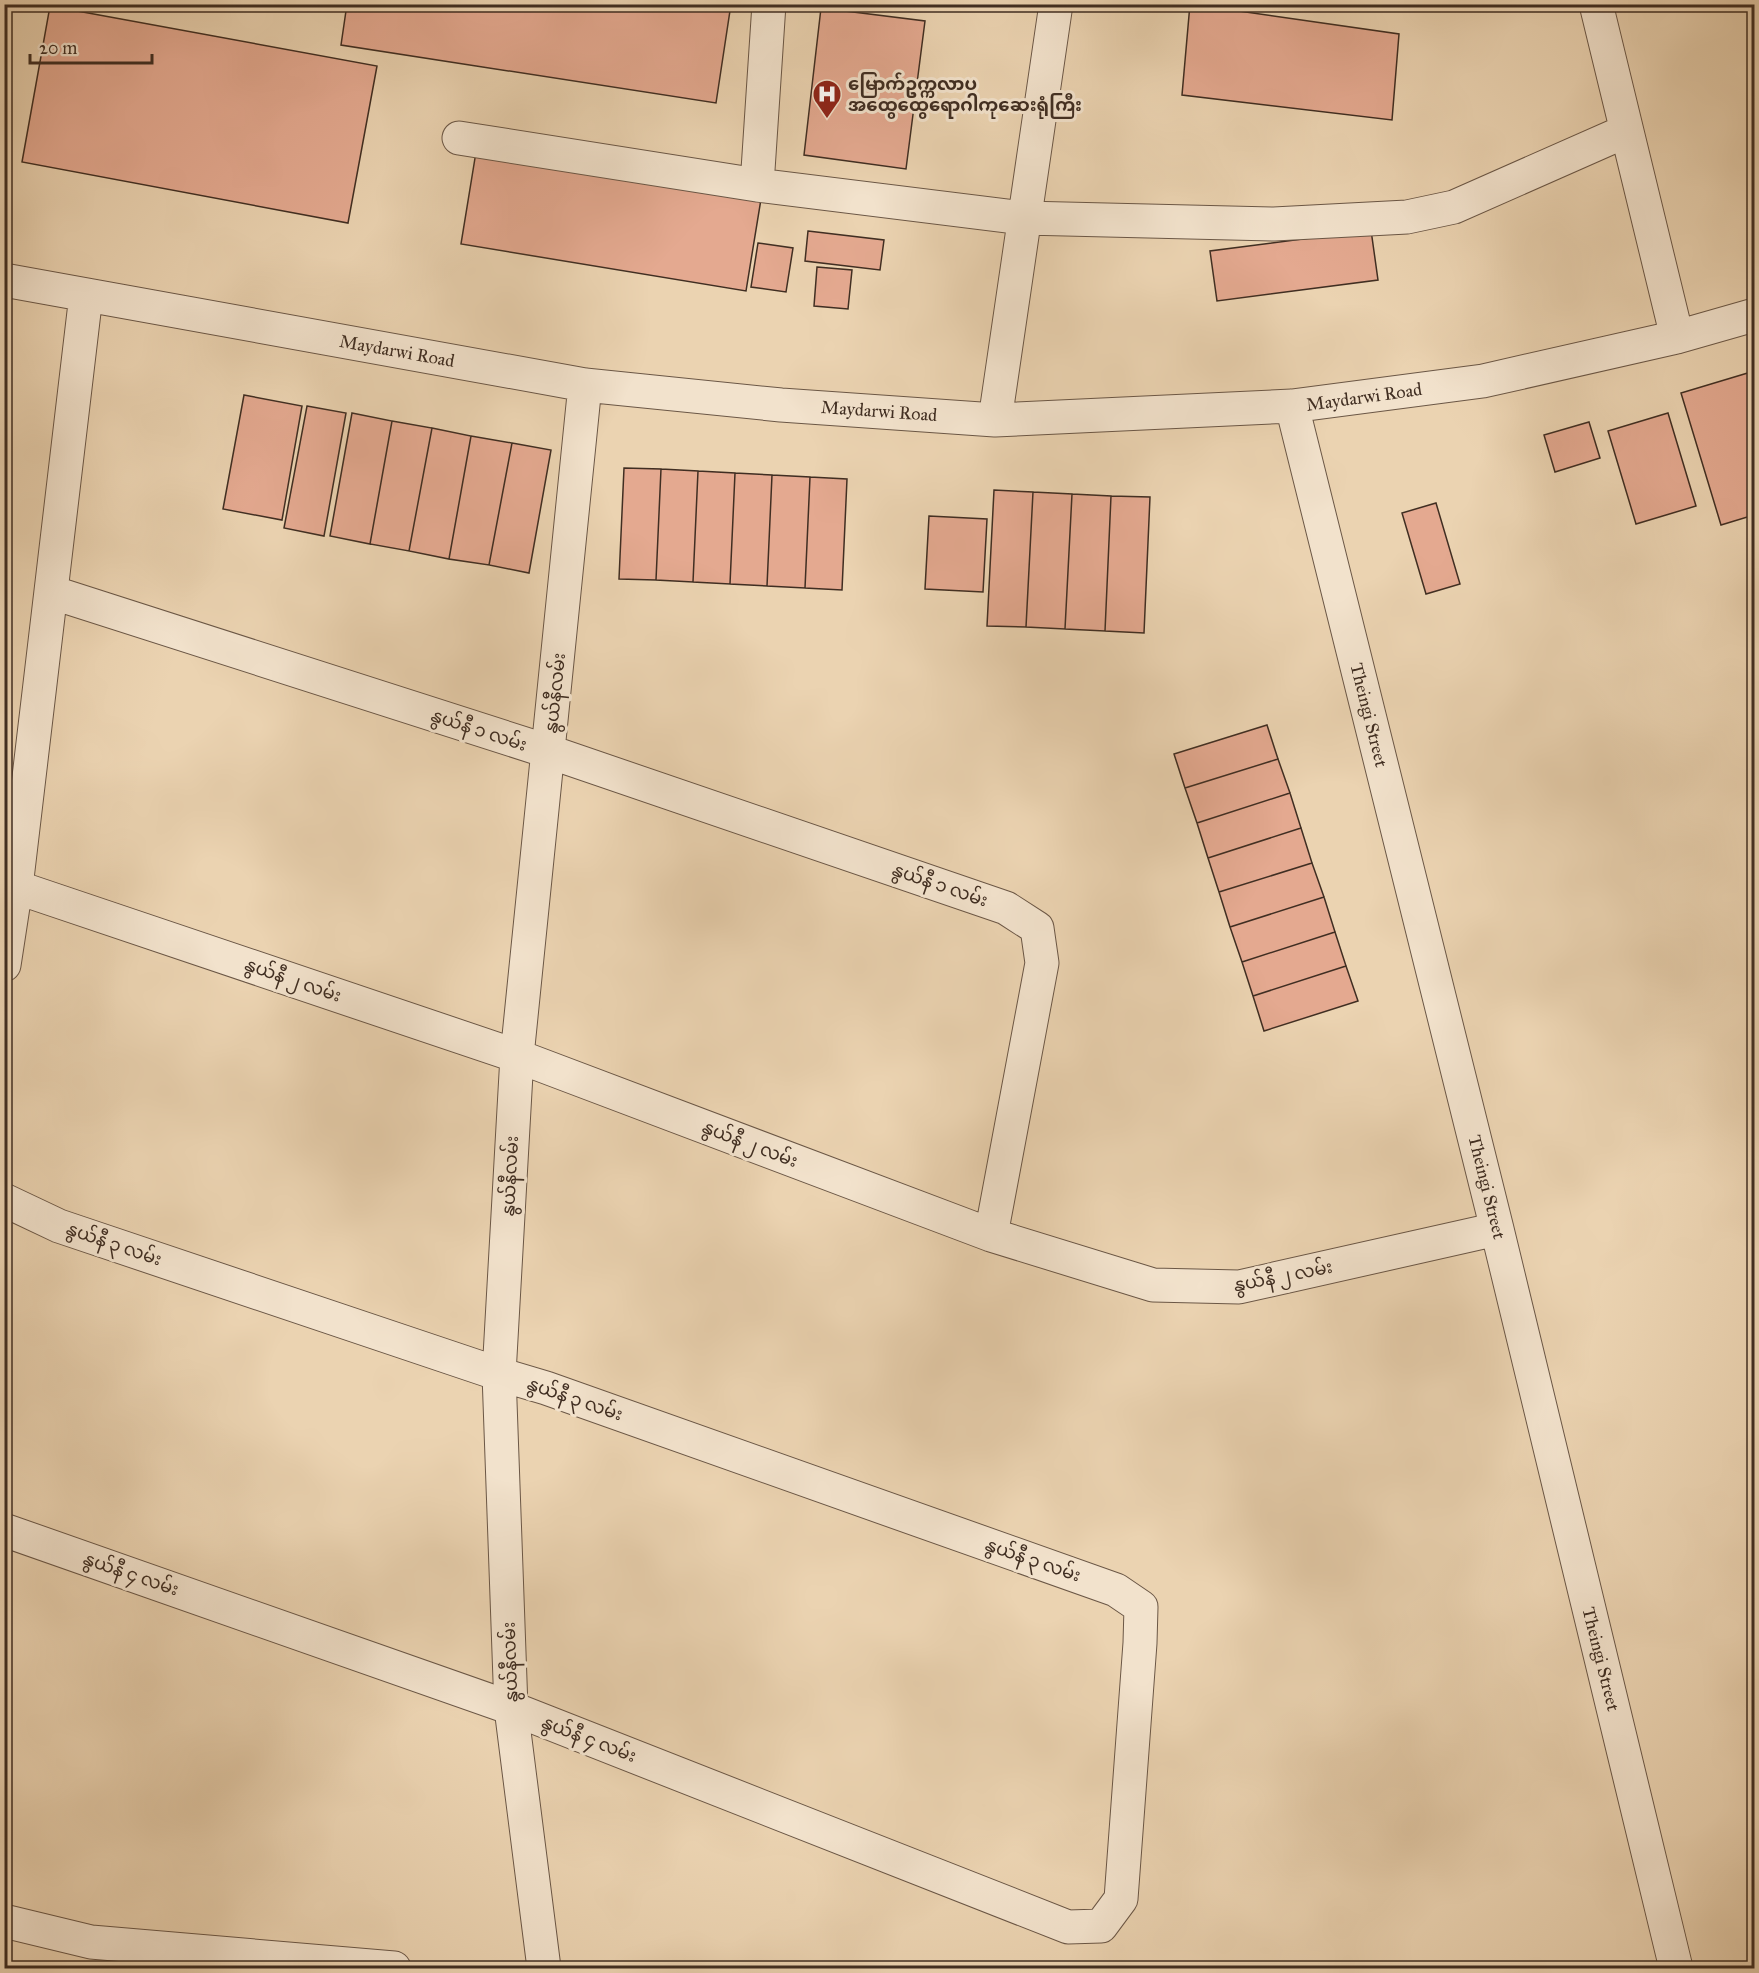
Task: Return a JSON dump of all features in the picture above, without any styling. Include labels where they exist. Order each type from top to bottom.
[{"type":"street","points":[[757,185],[769,4]]},
{"type":"street","points":[[995,420],[1056,4]]},
{"type":"street","points":[[1596,4],[1677,337]]},
{"type":"street","points":[[459,138],[757,185],[1024,218],[1274,224],[1407,217],[1454,207],[1626,131]]},
{"type":"street","name":"Maydarwi Road","points":[[4,280],[585,386],[781,405],[995,420],[1292,406],[1484,381],[1677,337],[1755,315]]},
{"type":"street","points":[[4,965],[16,887],[86,295]]},
{"type":"street","name":"နွယ်နီလမ်း","points":[[544,1968],[511,1708],[499,1374],[517,1056],[550,753],[585,386]]},
{"type":"street","name":"Theingi Street","points":[[1292,406],[1497,1229],[1676,1968]]},
{"type":"street","name":"နွယ်နီ ၁ လမ်း","points":[[51,592],[550,753],[1006,908],[1037,928],[1042,963],[991,1235]]},
{"type":"street","name":"နွယ်နီ ၂ လမ်း","points":[[16,887],[517,1056],[991,1235],[1153,1285],[1239,1287],[1497,1229]]},
{"type":"street","name":"နွယ်နီ ၃ လမ်း","points":[[4,1200],[59,1226],[546,1388],[1116,1590],[1141,1607],[1120,1899],[1101,1926]]},
{"type":"street","name":"နွယ်နီ ၄ လမ်း","points":[[4,1530],[511,1708],[1068,1927],[1101,1926]]},
{"type":"street","points":[[4,1922],[91,1942],[394,1968]]},
{"type":"building","points":[[347,4],[731,4],[716,103],[341,45]]},
{"type":"building","points":[[1190,4],[1399,34],[1392,120],[1182,95]]},
{"type":"building","points":[[50,6],[377,66],[348,223],[22,162]]},
{"type":"building","points":[[821,8],[925,21],[906,169],[804,155]]},
{"type":"building","points":[[476,152],[761,199],[746,291],[461,244]]},
{"type":"building","points":[[1371,230],[1378,280],[1217,301],[1210,251]]},
{"type":"building","points":[[808,231],[884,240],[880,270],[805,261]]},
{"type":"building","points":[[758,243],[793,248],[786,292],[751,287]]},
{"type":"building","points":[[817,267],[852,270],[848,309],[814,306]]},
{"type":"building","points":[[1751,372],[1754,385],[1754,515],[1721,525],[1681,393]]},
{"type":"building","points":[[244,395],[302,406],[282,520],[223,509]]},
{"type":"building","points":[[307,406],[346,413],[324,536],[284,528]]},
{"type":"building","points":[[352,413],[392,421],[370,544],[330,536]]},
{"type":"building","points":[[1668,413],[1696,506],[1636,524],[1608,431]]},
{"type":"building","points":[[392,421],[432,428],[409,551],[370,544]]},
{"type":"building","points":[[1589,422],[1600,458],[1555,472],[1544,435]]},
{"type":"building","points":[[432,428],[471,436],[449,559],[409,551]]},
{"type":"building","points":[[471,436],[512,443],[489,565],[449,559]]},
{"type":"building","points":[[512,443],[551,450],[529,573],[489,565]]},
{"type":"building","points":[[624,468],[661,469],[656,580],[619,579]]},
{"type":"building","points":[[661,469],[698,471],[693,582],[656,580]]},
{"type":"building","points":[[698,471],[735,473],[730,584],[693,582]]},
{"type":"building","points":[[735,473],[772,475],[767,586],[730,584]]},
{"type":"building","points":[[772,475],[810,477],[805,588],[767,586]]},
{"type":"building","points":[[810,477],[847,479],[842,590],[805,588]]},
{"type":"building","points":[[994,490],[1033,492],[1026,627],[987,626]]},
{"type":"building","points":[[1033,492],[1072,494],[1065,629],[1026,627]]},
{"type":"building","points":[[1072,494],[1111,496],[1105,631],[1065,629]]},
{"type":"building","points":[[1111,496],[1150,497],[1144,633],[1105,631]]},
{"type":"building","points":[[1436,503],[1460,584],[1426,594],[1402,513]]},
{"type":"building","points":[[929,516],[987,519],[983,592],[925,589]]},
{"type":"building","points":[[1267,725],[1278,759],[1185,788],[1174,754]]},
{"type":"building","points":[[1278,759],[1290,793],[1197,823],[1185,788]]},
{"type":"building","points":[[1290,793],[1301,828],[1208,858],[1197,823]]},
{"type":"building","points":[[1301,828],[1312,863],[1219,892],[1208,858]]},
{"type":"building","points":[[1312,863],[1324,897],[1230,927],[1219,892]]},
{"type":"building","points":[[1324,897],[1335,932],[1242,962],[1230,927]]},
{"type":"building","points":[[1335,932],[1346,966],[1253,996],[1242,962]]},
{"type":"building","points":[[1346,966],[1358,1001],[1264,1031],[1253,996]]},
{"type":"place","name":"မြောက်ဥက္ကလာပ အထွေထွေရောဂါကုဆေးရုံကြီး","points":[[827,120]]}]
